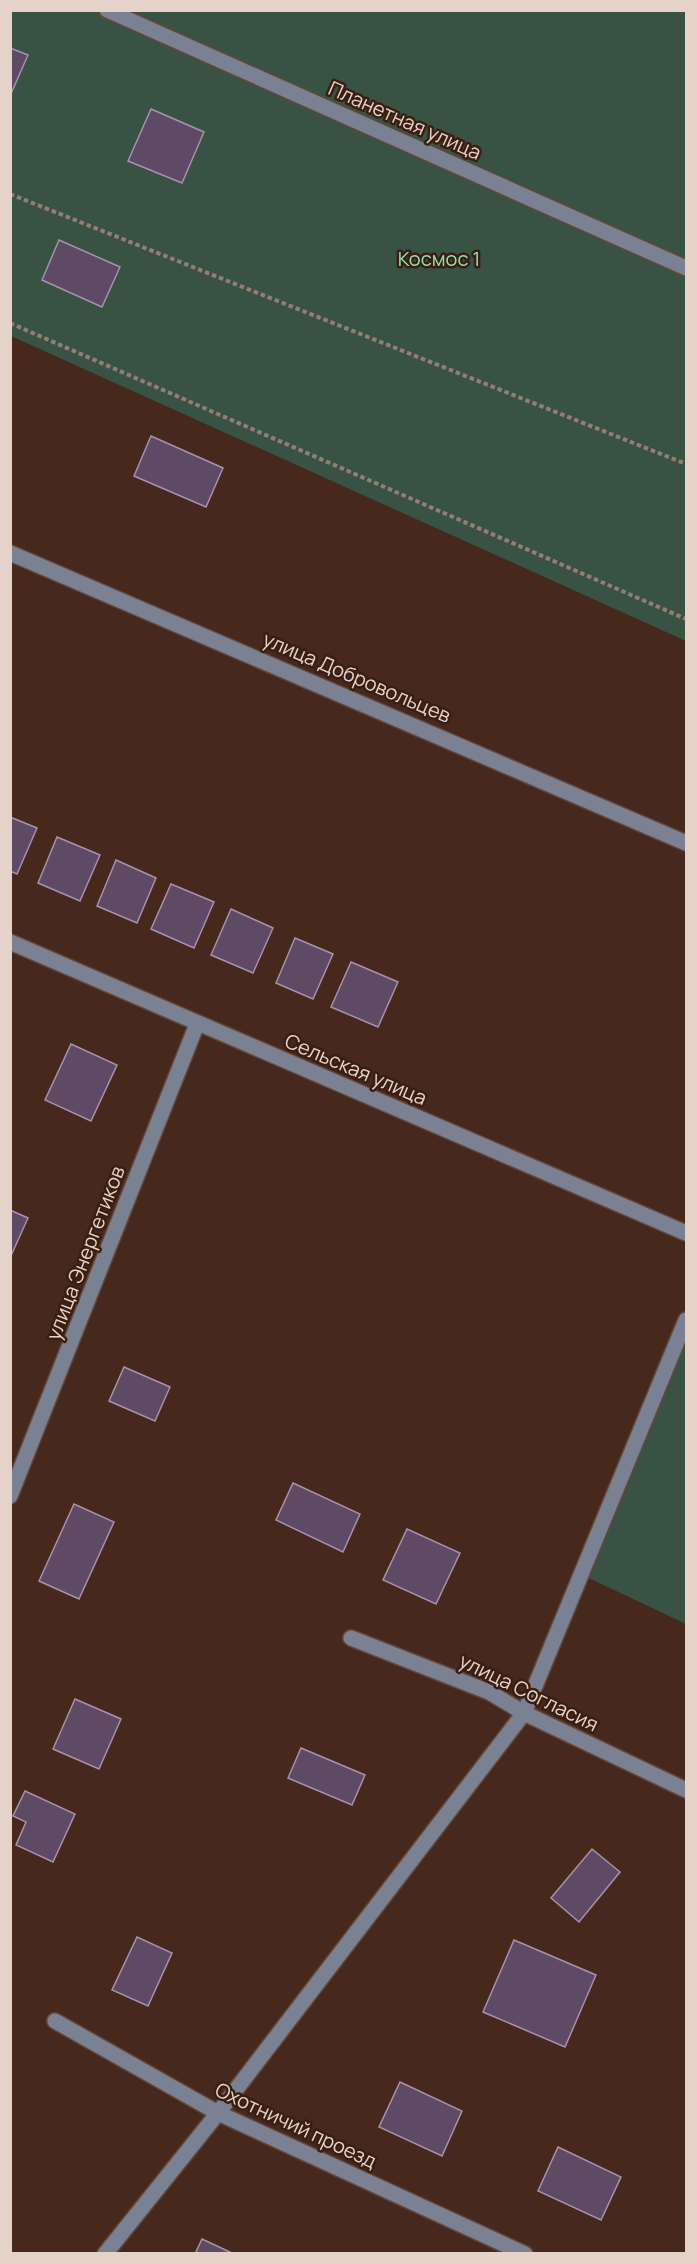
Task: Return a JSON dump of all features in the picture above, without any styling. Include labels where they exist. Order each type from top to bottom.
[{"type":"street","name":"Планетная улица","points":[[107,10],[687,268]]},
{"type":"street","name":"улица Добровольцев","points":[[10,553],[687,843]]},
{"type":"street","name":"Сельская улица","points":[[10,942],[687,1233]]},
{"type":"street","name":"улица Энергетиков","points":[[10,1496],[197,1024]]},
{"type":"street","points":[[105,2253],[218,2113],[524,1713],[687,1320]]},
{"type":"street","name":"улица Согласия","points":[[351,1638],[489,1692],[524,1713],[687,1790]]},
{"type":"street","name":"Охотничий проезд","points":[[55,2021],[218,2113],[525,2253]]},
{"type":"path","points":[[10,194],[687,464]]},
{"type":"path","points":[[10,323],[687,620]]},
{"type":"green space","name":"Космос 1","points":[[11,11],[686,11],[686,641],[11,336]]},
{"type":"green space","points":[[686,1325],[686,1624],[576,1572]]},
{"type":"building","points":[[10,48],[28,55],[10,96]]},
{"type":"building","points":[[151,109],[204,132],[182,183],[128,161]]},
{"type":"building","points":[[59,240],[120,267],[102,307],[42,280]]},
{"type":"building","points":[[151,436],[223,468],[206,507],[134,476]]},
{"type":"building","points":[[10,817],[37,828],[17,874],[10,871]]},
{"type":"building","points":[[57,837],[100,855],[80,901],[38,883]]},
{"type":"building","points":[[116,860],[156,878],[137,923],[97,906]]},
{"type":"building","points":[[171,884],[214,902],[194,948],[151,929]]},
{"type":"building","points":[[231,909],[273,928],[253,973],[211,955]]},
{"type":"building","points":[[295,938],[333,954],[313,999],[276,983]]},
{"type":"building","points":[[351,962],[398,982],[378,1027],[331,1007]]},
{"type":"building","points":[[71,1044],[117,1065],[91,1121],[45,1100]]},
{"type":"building","points":[[10,1210],[28,1218],[10,1258]]},
{"type":"building","points":[[124,1367],[170,1387],[155,1421],[109,1401]]},
{"type":"building","points":[[293,1483],[360,1514],[343,1552],[276,1520]]},
{"type":"building","points":[[74,1504],[114,1522],[79,1599],[39,1581]]},
{"type":"building","points":[[407,1529],[460,1553],[436,1604],[383,1580]]},
{"type":"building","points":[[75,1699],[121,1719],[99,1769],[53,1749]]},
{"type":"building","points":[[301,1748],[365,1775],[352,1805],[288,1778]]},
{"type":"building","points":[[25,1791],[75,1814],[53,1862],[16,1845],[26,1822],[13,1816]]},
{"type":"building","points":[[592,1849],[620,1872],[579,1922],[551,1898]]},
{"type":"building","points":[[137,1937],[172,1953],[148,2006],[112,1990]]},
{"type":"building","points":[[514,1940],[596,1975],[565,2047],[483,2012]]},
{"type":"building","points":[[400,2082],[462,2111],[442,2156],[379,2127]]},
{"type":"building","points":[[558,2147],[621,2177],[601,2220],[538,2191]]},
{"type":"building","points":[[202,2239],[234,2254],[195,2254]]}]
